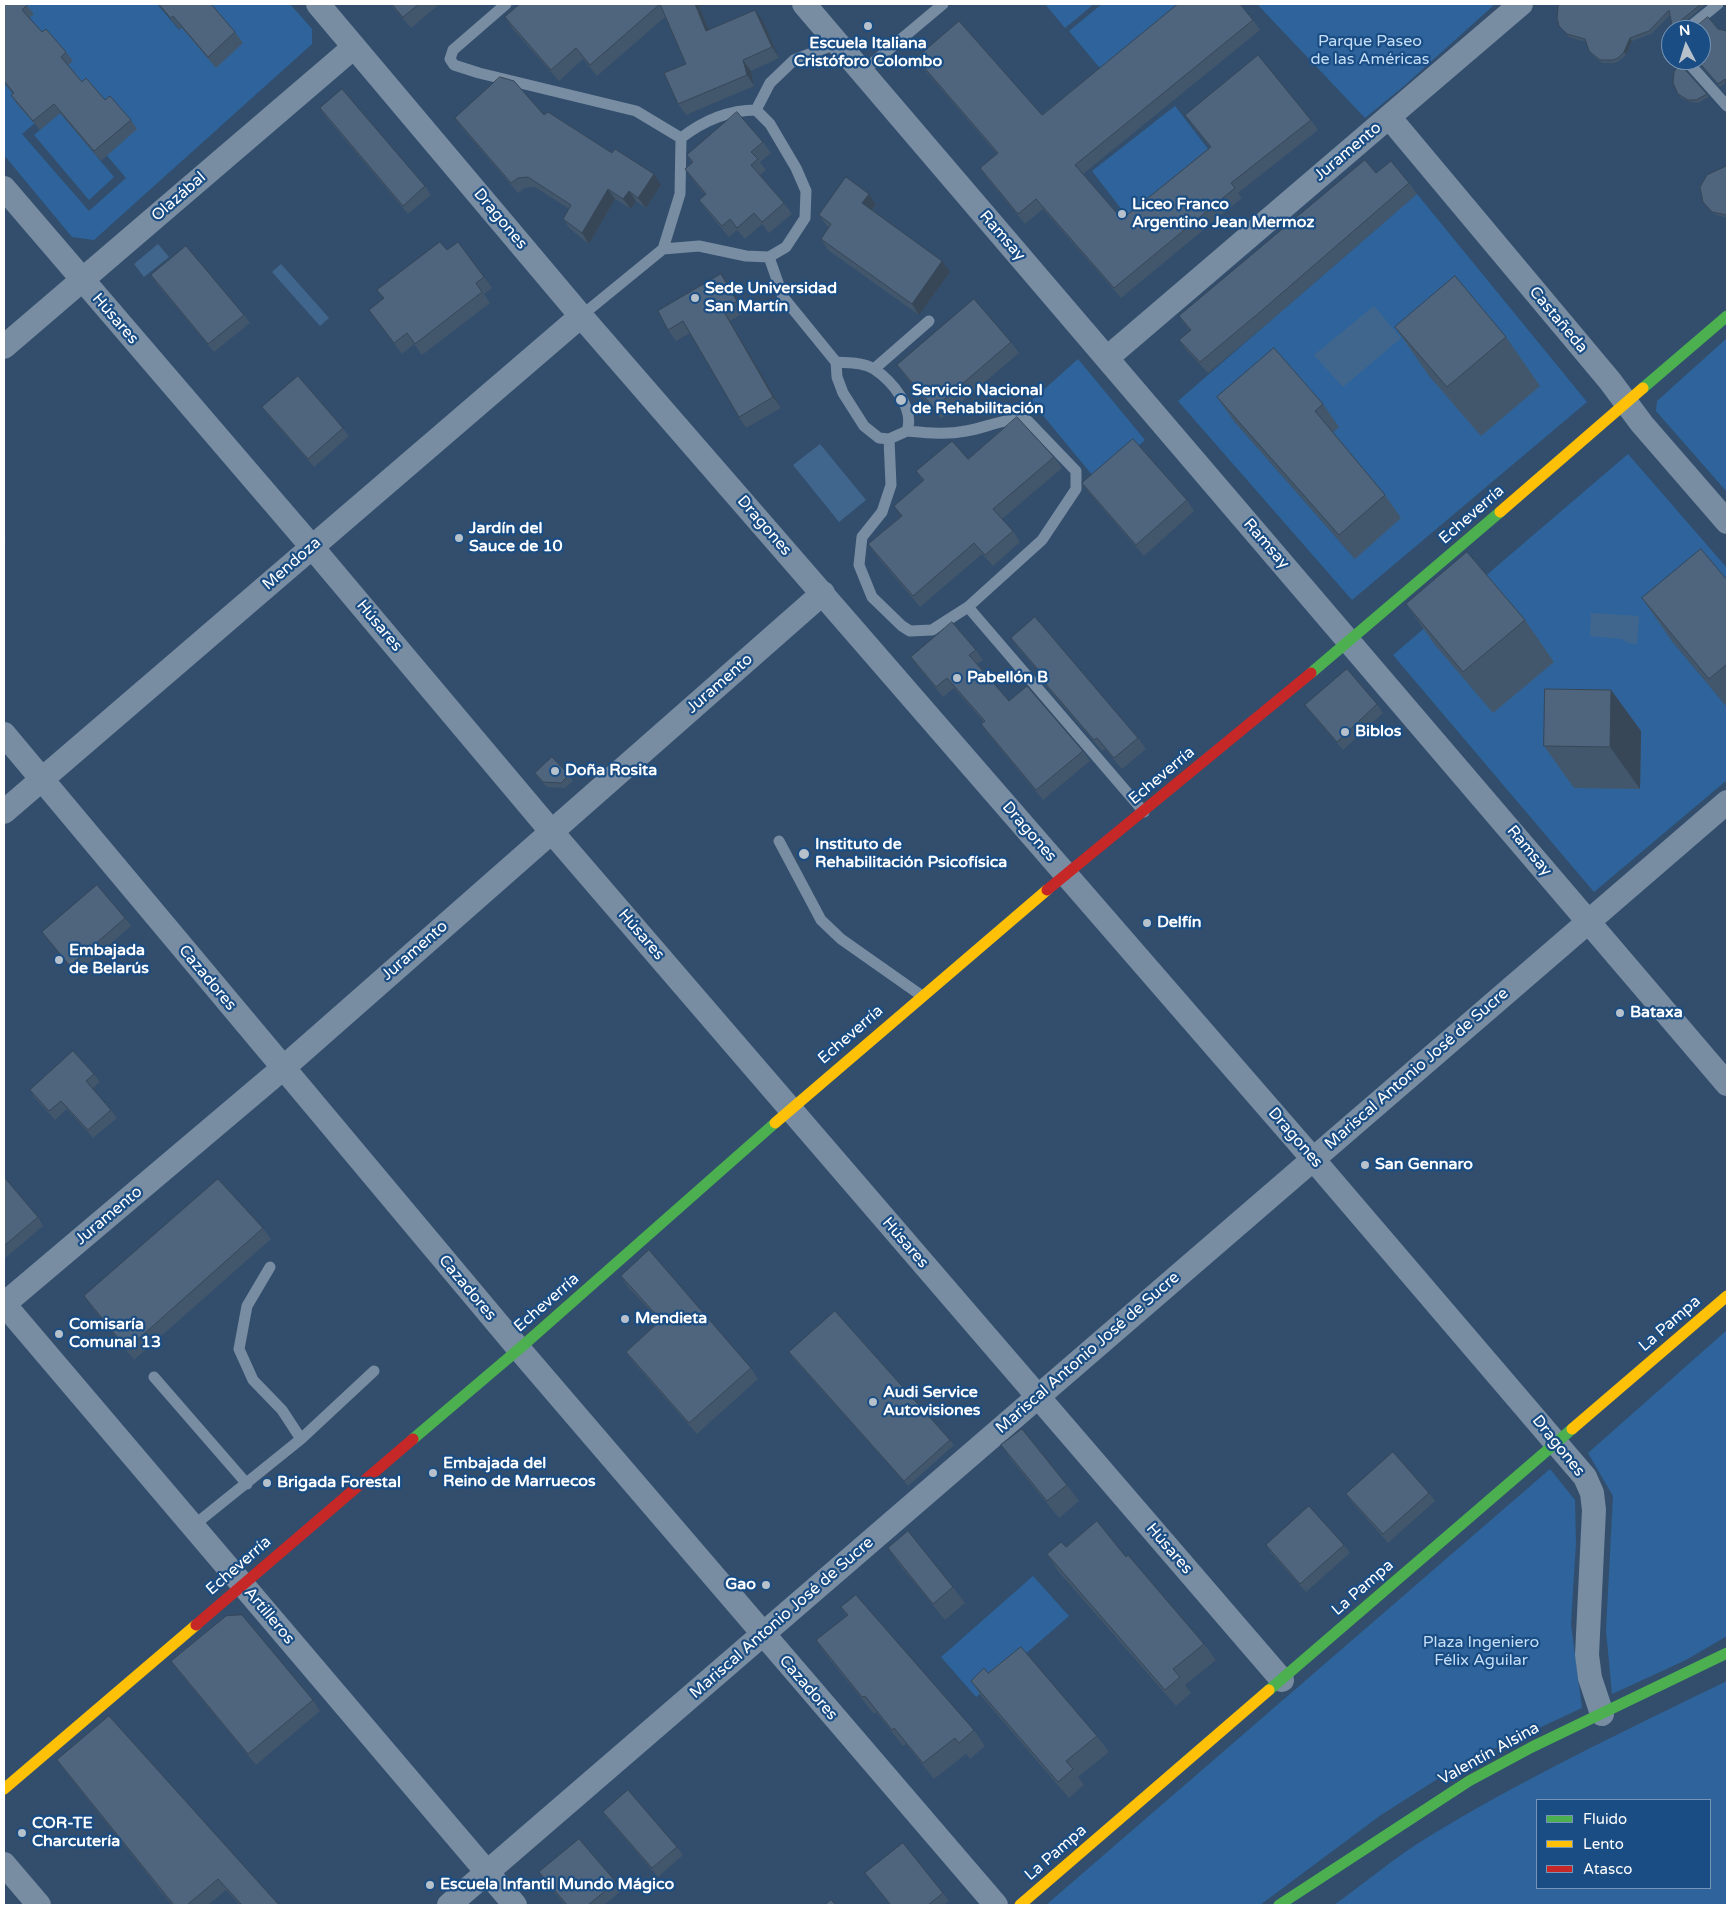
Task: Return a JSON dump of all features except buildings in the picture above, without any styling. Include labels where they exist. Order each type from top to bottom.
[{"type":"street","name":"Dragones","points":[[318,4],[581,316],[1313,1159],[1585,1477],[1592,1493],[1594,1528],[1587,1655],[1590,1678],[1602,1714]]},
{"type":"street","name":"Ramsay","points":[[804,4],[1727,1084]]},
{"type":"street","name":"Juramento","points":[[1107,358],[1521,4]]},
{"type":"street","name":"Olazábal","points":[[4,347],[354,47]]},
{"type":"street","name":"Castañeda","points":[[1389,117],[1727,522]]},
{"type":"street","name":"Húsares","points":[[4,188],[312,547],[551,831],[1282,1680]]},
{"type":"street","name":"Mendoza","points":[[4,812],[581,316]]},
{"type":"street","name":"Echeverría","points":[[4,1789],[519,1349],[790,1109],[922,996],[1350,642],[1727,316]]},
{"type":"street","name":"Juramento","points":[[4,1304],[282,1069],[823,594]]},
{"type":"street","name":"Cazadores","points":[[4,734],[282,1069],[519,1349],[762,1635],[996,1905]]},
{"type":"street","name":"Mariscal Antonio José de Sucre","points":[[450,1905],[1727,802]]},
{"type":"street","name":"La Pampa","points":[[1020,1905],[1727,1296]]},
{"type":"street","name":"Artilleros","points":[[4,1304],[515,1905]]},
{"type":"street","name":"Valentín Alsina","points":[[1279,1905],[1469,1782],[1532,1747],[1727,1653]]},
{"type":"street","points":[[4,1864],[39,1905]]},
{"type":"lane","points":[[506,4],[453,50],[450,59],[454,64],[479,73],[636,110],[681,138]]},
{"type":"lane","points":[[862,72],[943,4]]},
{"type":"lane","points":[[1698,20],[1718,4]]},
{"type":"lane","points":[[1723,4],[1727,9]]},
{"type":"lane","points":[[756,110],[770,83],[794,60],[838,43]]},
{"type":"lane","points":[[1695,70],[1727,106]]},
{"type":"lane","points":[[663,249],[699,246],[746,256],[769,257],[786,247],[805,218],[806,191],[796,168],[770,124],[756,110],[738,110],[697,126],[681,138]]},
{"type":"lane","points":[[581,316],[663,249],[680,194],[681,138]]},
{"type":"lane","points":[[769,257],[783,297],[836,362],[837,377],[843,393],[864,426],[879,438],[889,439],[907,431],[938,434],[967,431],[1018,418],[1028,421],[1076,471],[1076,489],[1042,540],[968,607],[932,630],[910,631],[902,626],[872,596],[859,565],[862,537],[882,512],[892,485],[889,439]]},
{"type":"lane","points":[[874,369],[929,322]]},
{"type":"lane","points":[[836,362],[855,363],[874,369],[894,388],[906,404],[910,419],[907,431]]},
{"type":"lane","points":[[968,607],[1144,812]]},
{"type":"lane","points":[[779,841],[821,920],[841,940],[922,996]]},
{"type":"lane","points":[[270,1267],[247,1306],[239,1349],[253,1380],[282,1410],[301,1438]]},
{"type":"lane","points":[[193,1526],[247,1484],[301,1438],[374,1371]]},
{"type":"lane","points":[[154,1377],[247,1484]]},
{"type":"green space","points":[[25,4],[157,4],[179,30],[210,4],[290,4],[312,29],[312,44],[94,240],[72,237],[4,155],[4,83],[20,102],[48,112],[22,134],[89,211],[126,178],[81,125],[112,110],[89,91],[67,66],[72,61],[37,29]]},
{"type":"green space","points":[[1045,4],[1094,4],[1065,28]]},
{"type":"green space","points":[[1102,4],[1189,4],[1104,73],[1069,31]]},
{"type":"green space","name":"Parque Paseo de las Américas","points":[[1257,4],[1495,4],[1404,86],[1365,118]]},
{"type":"green space","points":[[1175,106],[1212,154],[1129,219],[1092,171]]},
{"type":"green space","points":[[60,113],[114,177],[89,200],[34,135]]},
{"type":"green space","points":[[1417,194],[1587,402],[1352,600],[1178,401]],"holes":[[[1233,420],[1339,427],[1331,434],[1355,559]]]},
{"type":"green space","points":[[1727,338],[1727,492],[1656,411],[1657,401]]},
{"type":"green space","points":[[1078,359],[1145,440],[1098,482],[1031,401]]},
{"type":"green space","points":[[1628,454],[1727,568],[1727,593],[1671,640],[1727,707],[1727,780],[1594,892],[1393,655]]},
{"type":"green space","points":[[1727,1330],[1727,1636],[1686,1660],[1612,1694],[1606,1630],[1613,1496],[1588,1453]]},
{"type":"green space","name":"Plaza Ingeniero Félix Aguilar","points":[[1550,1469],[1575,1500],[1576,1542],[1571,1624],[1582,1708],[1461,1764],[1381,1815],[1260,1905],[1046,1905]]},
{"type":"green space","points":[[1033,1576],[1069,1616],[976,1697],[941,1657]]},
{"type":"green space","points":[[1727,1681],[1727,1905],[1334,1905],[1417,1844],[1454,1821],[1570,1758]]},
{"type":"shaded area","points":[[158,244],[169,257],[144,277],[134,264]]},
{"type":"shaded area","points":[[281,264],[329,318],[320,326],[272,272]]},
{"type":"shaded area","points":[[1374,306],[1401,338],[1343,387],[1314,355]]},
{"type":"shaded area","points":[[820,444],[866,500],[839,522],[793,465]]},
{"type":"shaded area","points":[[1591,613],[1639,616],[1637,644],[1628,643],[1622,639],[1590,636]]},
{"type":"traffic: fast","points":[[1643,388],[1727,316]]},
{"type":"traffic: fast","points":[[1311,673],[1500,512]]},
{"type":"traffic: fast","points":[[413,1439],[519,1349],[775,1123]]},
{"type":"traffic: fast","points":[[1269,1690],[1572,1429]]},
{"type":"traffic: fast","points":[[1279,1905],[1469,1781],[1532,1747],[1727,1653]]},
{"type":"traffic: slow","points":[[1500,512],[1643,388]]},
{"type":"traffic: slow","points":[[775,1123],[1047,890]]},
{"type":"traffic: slow","points":[[1572,1429],[1727,1296]]},
{"type":"traffic: slow","points":[[4,1789],[196,1625]]},
{"type":"traffic: slow","points":[[1020,1905],[1269,1690]]},
{"type":"traffic: jam","points":[[1047,890],[1311,673]]},
{"type":"traffic: jam","points":[[196,1625],[413,1439]]},
{"type":"place","name":"Escuela Italiana Cristóforo Colombo","points":[[868,26]]},
{"type":"place","name":"Liceo Franco Argentino Jean Mermoz","points":[[1122,214]]},
{"type":"place","name":"Sede Universidad San Martín","points":[[695,298]]},
{"type":"place","name":"Servicio Nacional de Rehabilitación","points":[[901,400]]},
{"type":"place","name":"Jardín del Sauce de 10","points":[[459,538]]},
{"type":"place","name":"Pabellón B","points":[[957,678]]},
{"type":"place","name":"Biblos","points":[[1345,732]]},
{"type":"place","name":"Doña Rosita","points":[[555,771]]},
{"type":"place","name":"Instituto de Rehabilitación Psicofísica","points":[[804,854]]},
{"type":"place","name":"Delfín","points":[[1147,923]]},
{"type":"place","name":"Embajada de Belarús","points":[[59,960]]},
{"type":"place","name":"Bataxa","points":[[1620,1013]]},
{"type":"place","name":"San Gennaro","points":[[1365,1165]]},
{"type":"place","name":"Mendieta","points":[[625,1319]]},
{"type":"place","name":"Comisaría Comunal 13","points":[[59,1334]]},
{"type":"place","name":"Audi Service Autovisiones","points":[[873,1402]]},
{"type":"place","name":"Embajada del Reino de Marruecos","points":[[433,1473]]},
{"type":"place","name":"Brigada Forestal","points":[[267,1483]]},
{"type":"place","name":"Gao","points":[[766,1585]]},
{"type":"place","name":"COR-TE Charcutería","points":[[22,1833]]},
{"type":"place","name":"Escuela Infantil Mundo Mágico","points":[[430,1885]]}]
